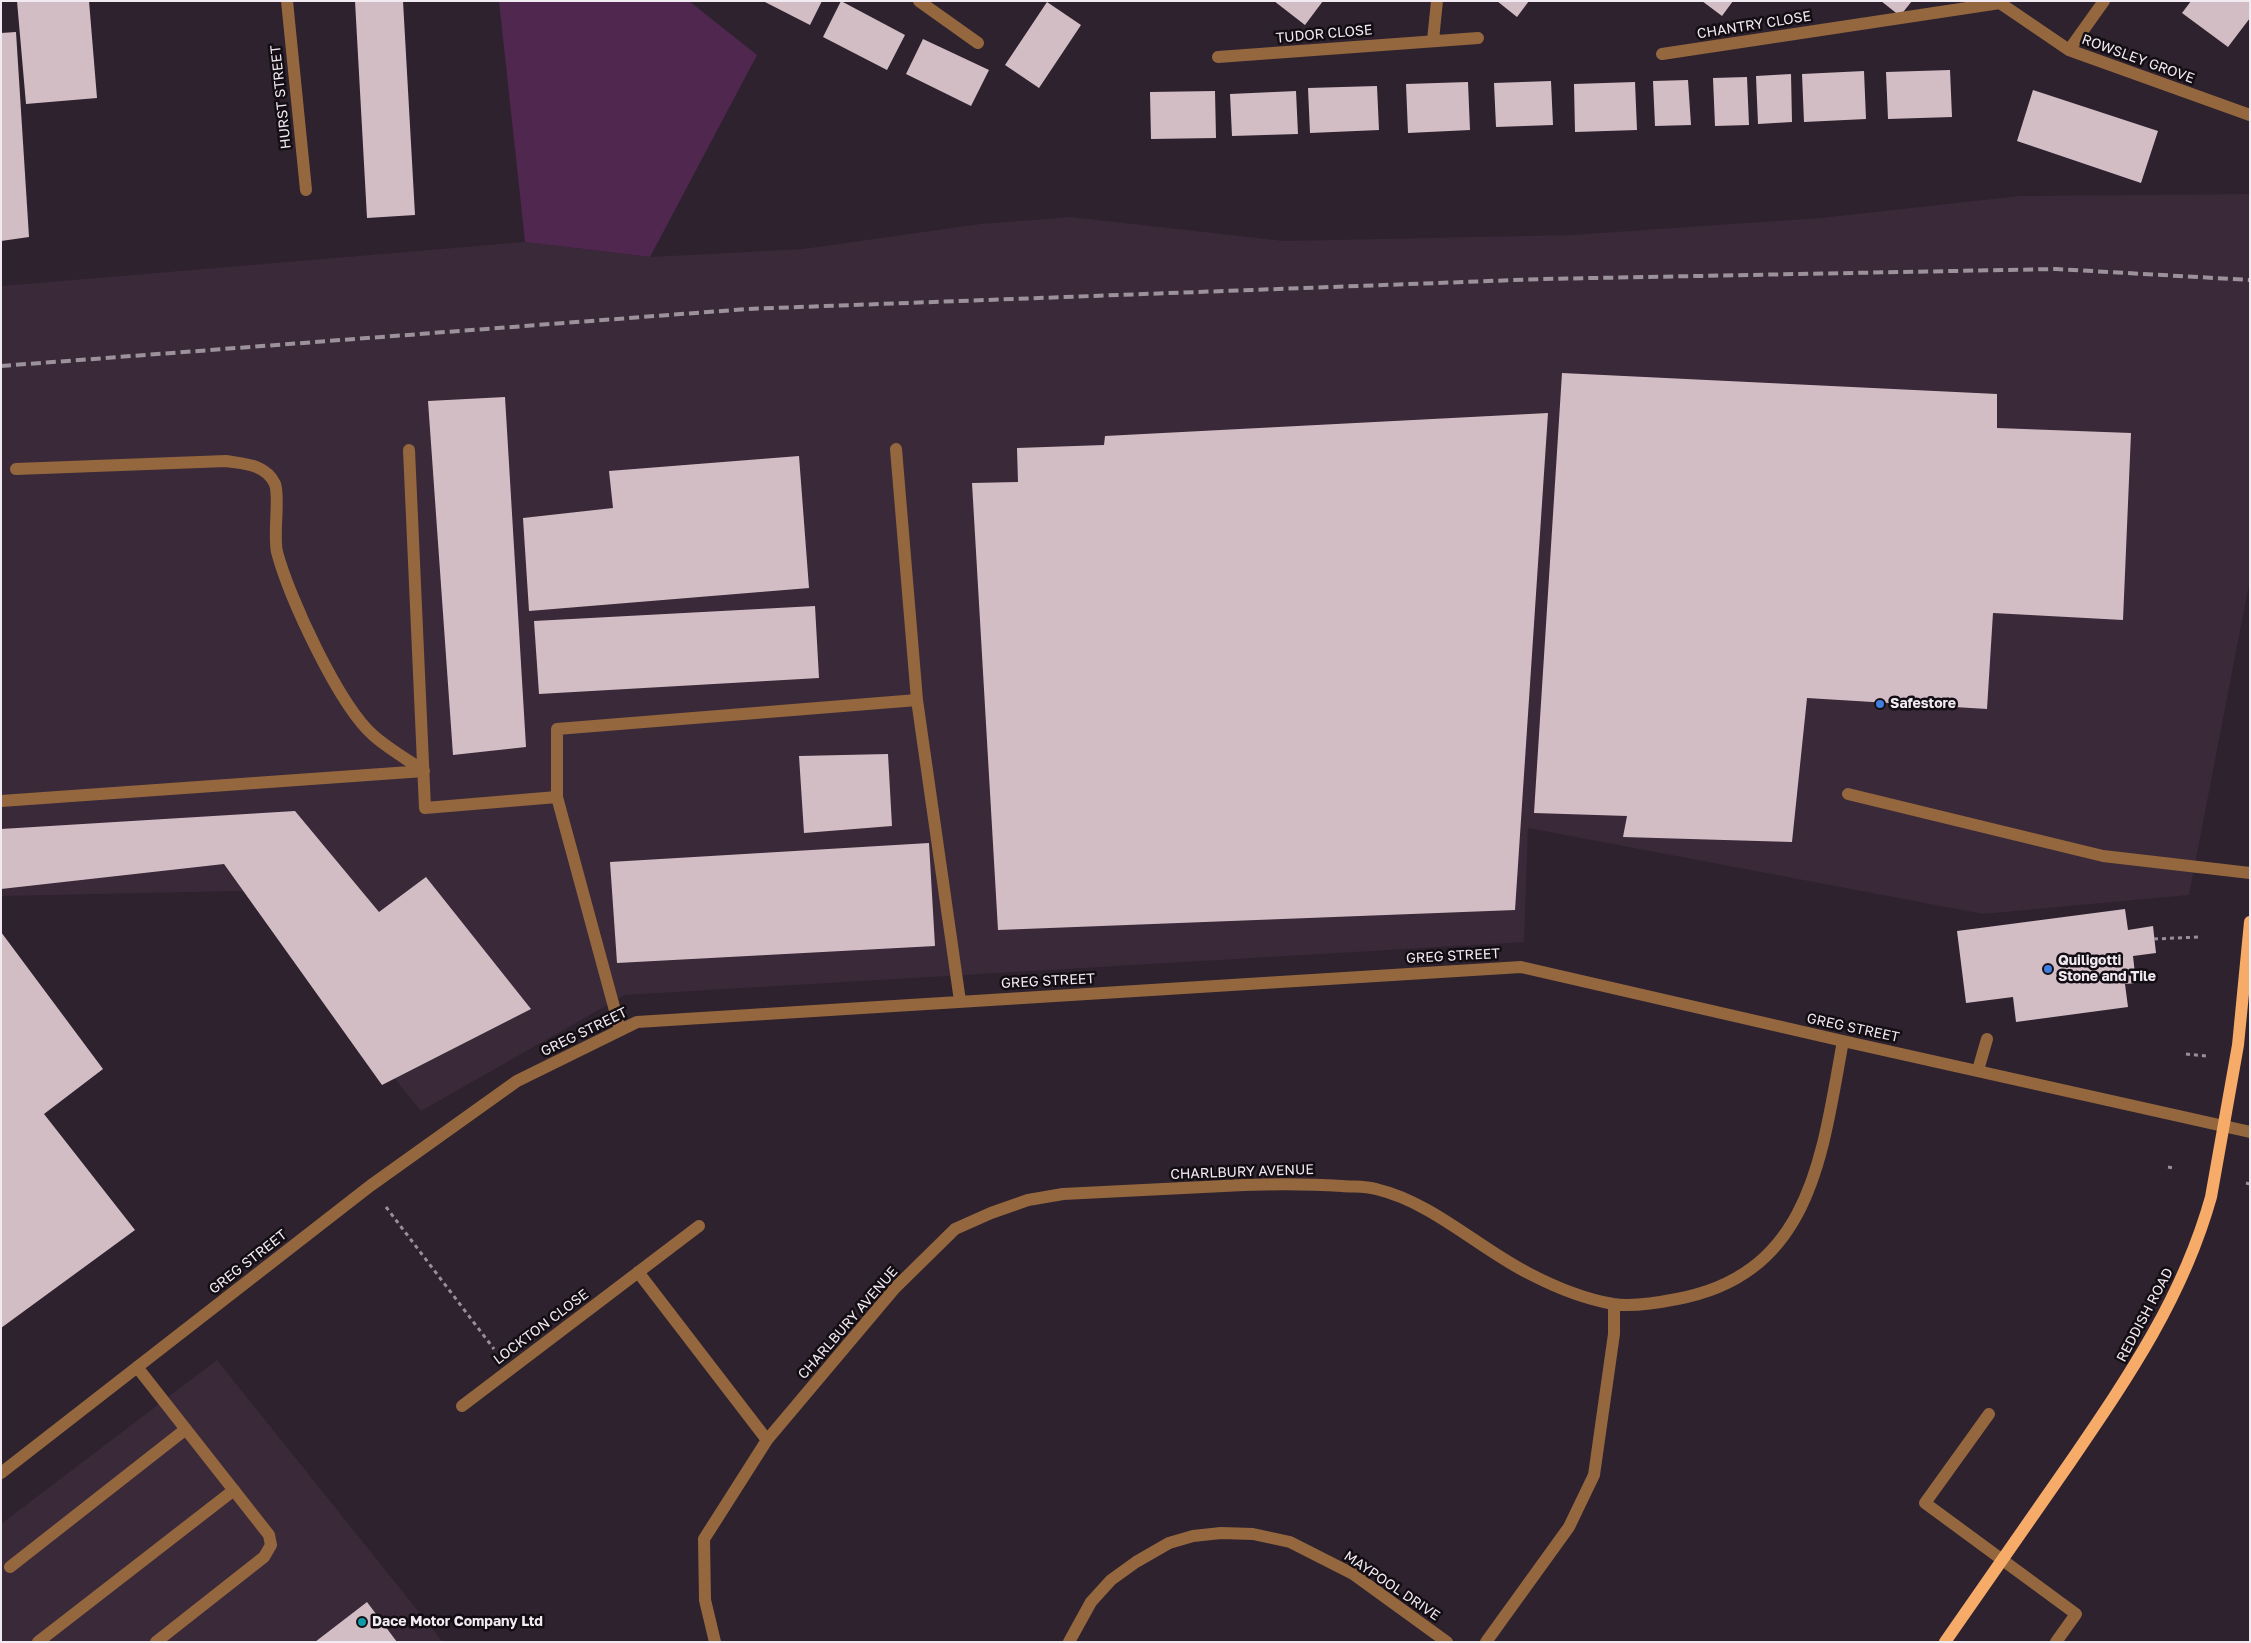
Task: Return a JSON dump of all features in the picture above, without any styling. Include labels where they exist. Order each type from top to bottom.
[{"type":"main road","name":"REDDISH ROAD","points":[[1946,1642],[2132,1372],[2177,1292],[2205,1219],[2225,1126],[2238,1045],[2250,922]]},
{"type":"street","name":"HURST STREET","points":[[287,1],[306,190]]},
{"type":"street","points":[[919,1],[978,43]]},
{"type":"street","points":[[1433,40],[1437,1]]},
{"type":"street","points":[[2069,50],[2104,1]]},
{"type":"street","name":"ROWSLEY GROVE","points":[[1999,2],[2069,50],[2250,115]]},
{"type":"street","name":"CHANTRY CLOSE","points":[[1662,54],[1999,2]]},
{"type":"street","name":"TUDOR CLOSE","points":[[1218,57],[1478,38]]},
{"type":"street","points":[[896,449],[917,700],[960,1001]]},
{"type":"street","points":[[409,450],[425,808],[557,797]]},
{"type":"street","points":[[16,469],[226,461],[254,465],[265,471],[275,484],[276,549],[284,573],[333,678],[354,711],[373,735],[424,771]]},
{"type":"street","points":[[620,1029],[557,797],[557,728],[917,700]]},
{"type":"street","points":[[1,801],[424,771]]},
{"type":"street","points":[[1848,794],[2103,856],[2250,873]]},
{"type":"street","name":"GREG STREET","points":[[1,1473],[370,1186],[517,1081],[637,1022],[1521,967],[2250,1132]]},
{"type":"street","points":[[1978,1070],[1987,1039]]},
{"type":"street","name":"CHARLBURY AVENUE","points":[[715,1642],[705,1600],[704,1539],[767,1440],[896,1288],[955,1229],[991,1213],[1028,1200],[1062,1194],[1299,1183],[1375,1188],[1409,1200],[1529,1274],[1566,1290],[1614,1304],[1654,1304],[1701,1295],[1736,1280],[1764,1260],[1790,1228],[1808,1193],[1822,1154],[1843,1041]]},
{"type":"street","name":"LOCKTON CLOSE","points":[[462,1406],[699,1226]]},
{"type":"street","points":[[638,1272],[767,1440]]},
{"type":"street","points":[[1486,1642],[1569,1527],[1594,1475],[1614,1334],[1614,1304]]},
{"type":"street","points":[[137,1367],[269,1535],[271,1545],[264,1557],[156,1642]]},
{"type":"street","points":[[1989,1414],[1925,1503],[2076,1614],[2056,1642]]},
{"type":"street","points":[[10,1567],[186,1429]]},
{"type":"street","points":[[38,1642],[234,1490]]},
{"type":"street","name":"MAYPOOL DRIVE","points":[[1069,1642],[1091,1602],[1111,1580],[1136,1562],[1168,1542],[1193,1536],[1221,1533],[1253,1534],[1290,1542],[1353,1574],[1447,1642]]},
{"type":"path","points":[[2154,939],[2199,937]]},
{"type":"path","points":[[2186,1054],[2206,1056]]},
{"type":"path","points":[[2168,1167],[2174,1168]]},
{"type":"path","points":[[370,1186],[509,1370]]},
{"type":"shaded area","points":[[499,1],[689,1],[757,55],[650,257],[525,242]]},
{"type":"shaded area","points":[[2250,194],[2250,579],[2189,895],[1983,914],[1528,828],[1524,942],[625,995],[421,1111],[243,891],[1,896],[1,286],[525,242],[650,257],[803,249],[980,224],[1071,217],[1284,241],[1571,235],[1820,218],[2020,196]]},
{"type":"shaded area","points":[[217,1360],[443,1642],[1,1642],[1,1524]]},
{"type":"building","points":[[17,1],[89,1],[97,98],[26,104]]},
{"type":"building","points":[[355,1],[403,1],[415,215],[367,218]]},
{"type":"building","points":[[763,1],[822,1],[810,25]]},
{"type":"building","points":[[841,1],[905,35],[887,70],[823,37]]},
{"type":"building","points":[[1274,1],[1323,1],[1305,25]]},
{"type":"building","points":[[1497,1],[1529,1],[1517,17]]},
{"type":"building","points":[[1702,1],[1733,1],[1722,16]]},
{"type":"building","points":[[1881,1],[1912,1],[1900,16]]},
{"type":"building","points":[[2191,1],[2250,1],[2250,18],[2228,47],[2182,13]]},
{"type":"building","points":[[1047,2],[1081,25],[1039,88],[1005,65]]},
{"type":"building","points":[[16,32],[29,237],[1,241],[1,33]]},
{"type":"building","points":[[923,39],[989,70],[971,106],[906,74]]},
{"type":"building","points":[[1950,70],[1952,117],[1888,119],[1886,72]]},
{"type":"building","points":[[1864,71],[1866,119],[1804,122],[1802,74]]},
{"type":"building","points":[[1791,74],[1792,122],[1758,124],[1756,76]]},
{"type":"building","points":[[1747,77],[1749,125],[1715,126],[1713,78]]},
{"type":"building","points":[[1688,80],[1691,125],[1655,126],[1653,81]]},
{"type":"building","points":[[1551,81],[1553,125],[1496,127],[1494,83]]},
{"type":"building","points":[[1468,82],[1470,130],[1408,133],[1406,84]]},
{"type":"building","points":[[1635,82],[1637,130],[1575,132],[1574,84]]},
{"type":"building","points":[[1377,86],[1379,130],[1310,133],[1308,88]]},
{"type":"building","points":[[2033,90],[2158,131],[2141,183],[2017,141]]},
{"type":"building","points":[[1215,91],[1216,138],[1151,139],[1150,92]]},
{"type":"building","points":[[1296,91],[1298,134],[1232,136],[1230,94]]},
{"type":"building","points":[[1562,373],[1997,394],[1997,428],[2131,433],[2123,620],[1993,613],[1987,709],[1807,698],[1792,842],[1623,837],[1627,816],[1534,813]]},
{"type":"building","points":[[505,397],[526,747],[453,755],[428,401]]},
{"type":"building","points":[[1548,413],[1515,910],[998,930],[972,483],[1018,482],[1017,448],[1104,445],[1105,436]]},
{"type":"building","points":[[799,456],[809,588],[529,611],[523,518],[613,508],[609,471]]},
{"type":"building","points":[[815,606],[819,678],[539,694],[534,621]]},
{"type":"building","points":[[888,754],[892,826],[804,833],[799,756]]},
{"type":"building","points":[[295,811],[379,912],[426,877],[531,1009],[382,1085],[224,864],[1,889],[1,829]]},
{"type":"building","points":[[929,843],[935,946],[617,963],[610,862]]},
{"type":"building","name":"Quiligotti Stone and Tile","points":[[2125,909],[2128,930],[2153,926],[2156,953],[2133,956],[2136,983],[2125,984],[2128,1007],[2016,1022],[2013,997],[1966,1003],[1957,931]]},
{"type":"building","points":[[1,932],[103,1069],[44,1114],[135,1230],[1,1328]]},
{"type":"building","name":"Dace Motor Company Ltd","points":[[367,1602],[397,1642],[315,1642]]},
{"type":"railway","points":[[1,366],[747,309],[1543,279],[2056,269],[2250,280]]},
{"type":"place","name":"Safestore","points":[[1880,704]]},
{"type":"place","name":"Quiligotti Stone and Tile","points":[[2048,969]]},
{"type":"place","name":"Dace Motor Company Ltd","points":[[362,1622]]}]
